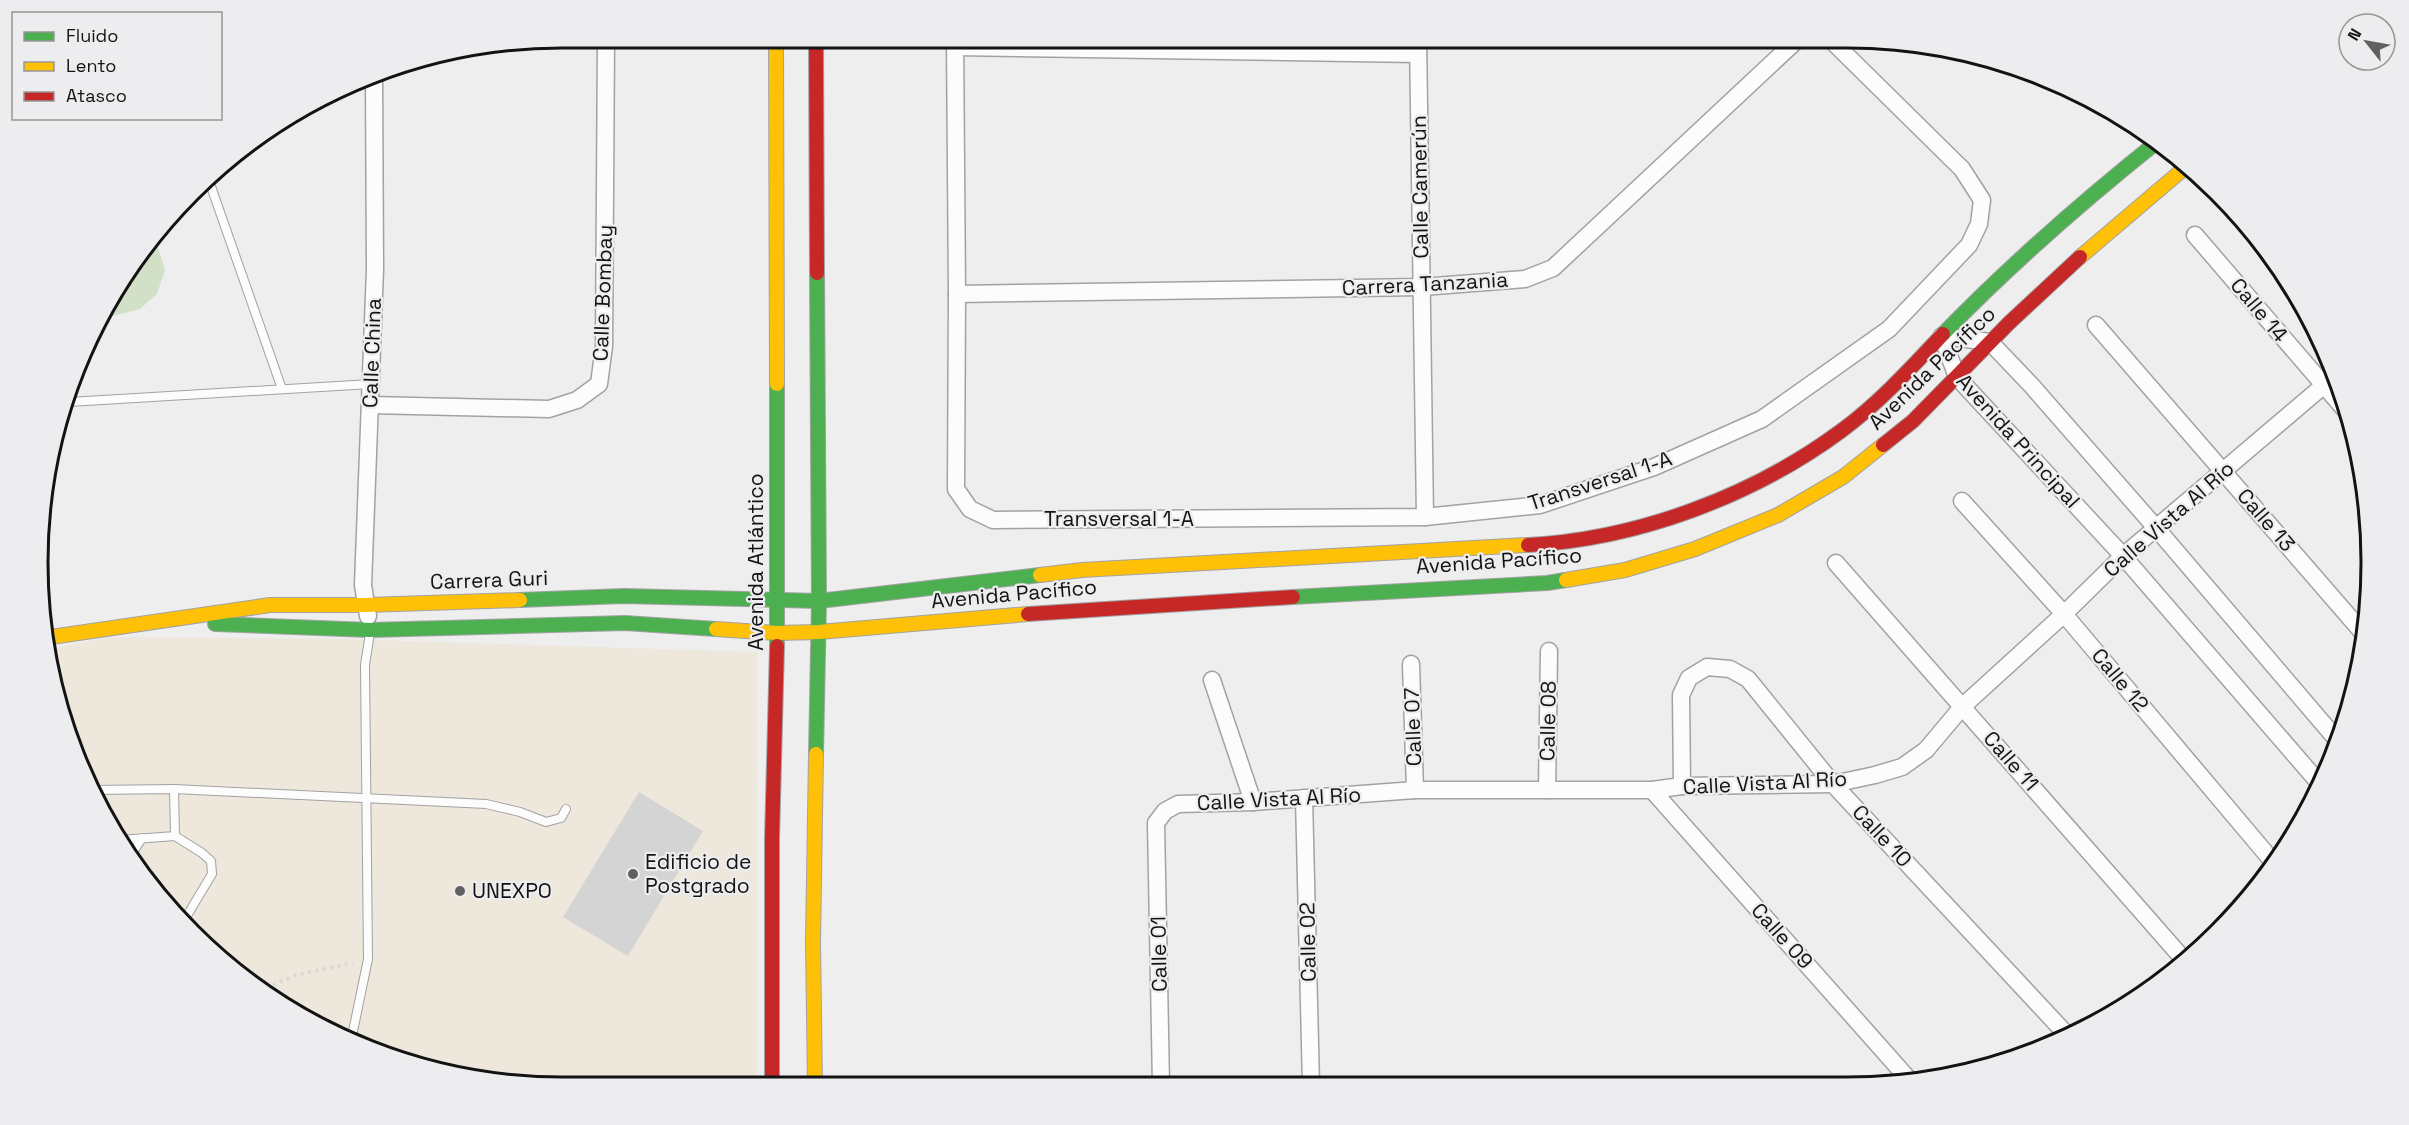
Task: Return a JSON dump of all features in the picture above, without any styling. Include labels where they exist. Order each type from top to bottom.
[{"type":"street","name":"Calle Bombay","points":[[370,405],[549,410],[577,400],[599,384],[604,346],[606,48]]},
{"type":"street","name":"Avenida Atlántico","points":[[772,1077],[772,839],[777,633],[776,48]]},
{"type":"street","points":[[815,1077],[813,942],[819,632],[816,48]]},
{"type":"street","points":[[955,48],[957,294]]},
{"type":"street","name":"Calle Camerún","points":[[1418,48],[1425,517]]},
{"type":"street","name":"Carrera Tanzania","points":[[957,294],[1422,287],[1525,279],[1553,268],[1787,48]]},
{"type":"street","name":"Transversal 1-A","points":[[957,294],[956,489],[970,509],[993,520],[1425,517],[1540,505],[1654,467],[1762,419],[1889,329],[1969,245],[1979,224],[1982,200],[1962,169],[1839,48]]},
{"type":"street","name":"Calle China","points":[[370,630],[363,585],[375,269],[374,84]]},
{"type":"street","name":"Avenida Pacífico","points":[[819,601],[1082,570],[1178,569],[1544,544],[1617,531],[1682,513],[1761,480],[1821,445],[1887,392],[2068,214],[2150,147]]},
{"type":"street","name":"Avenida Pacífico","points":[[819,632],[1189,598],[1547,583],[1625,570],[1695,549],[1778,514],[1843,477],[1913,421],[1990,342],[2094,244],[2181,171]]},
{"type":"street","name":"Calle 14","points":[[2195,235],[2326,377]]},
{"type":"street","name":"Calle 13","points":[[2096,326],[2357,626]]},
{"type":"street","name":"Avenida Principal","points":[[1990,342],[1942,336],[1957,377],[2122,556],[2314,777]]},
{"type":"street","points":[[1990,342],[2032,386],[2157,529],[2332,734]]},
{"type":"street","name":"Calle Vista Al Río","points":[[1156,823],[1165,811],[1178,804],[1253,802],[1415,790],[1652,790],[1682,786],[1833,784],[1875,776],[1902,767],[1926,750],[1963,706],[2064,614],[2122,556],[2157,529],[2328,381]]},
{"type":"street","name":"Calle 12","points":[[1962,501],[2064,614],[2268,856]]},
{"type":"street","name":"Calle 11","points":[[1836,563],[2179,955]]},
{"type":"street","name":"Carrera Guri","points":[[53,637],[270,605],[366,605],[624,596],[819,601]]},
{"type":"street","name":"Carrera Guri","points":[[162,622],[370,630],[625,623],[777,633],[819,632]]},
{"type":"street","name":"Calle 08","points":[[1547,790],[1549,651]]},
{"type":"street","name":"Calle 07","points":[[1411,664],[1415,790]]},
{"type":"street","name":"Calle 10","points":[[1682,786],[1681,695],[1689,678],[1707,667],[1730,669],[1748,679],[1833,784],[2062,1029]]},
{"type":"street","points":[[1212,680],[1253,802]]},
{"type":"street","name":"Calle 09","points":[[1652,790],[1904,1074]]},
{"type":"street","name":"Calle 02","points":[[1304,798],[1311,1077]]},
{"type":"street","name":"Calle 01","points":[[1156,823],[1161,1077]]},
{"type":"lane","points":[[211,187],[282,389]]},
{"type":"lane","points":[[74,402],[370,384]]},
{"type":"lane","points":[[353,1032],[368,959],[365,665],[370,630]]},
{"type":"lane","points":[[101,789],[174,789],[486,804],[520,812],[546,822],[561,818],[566,809]]},
{"type":"lane","points":[[174,789],[175,836]]},
{"type":"lane","points":[[129,839],[175,836],[211,861],[212,874],[188,914]]},
{"type":"lane","points":[[135,849],[142,838]]},
{"type":"path","points":[[271,986],[296,975],[368,959]]},
{"type":"shaded area","name":"UNEXPO","points":[[110,637],[342,639],[757,652],[757,1077],[562,1077],[495,1073],[397,1050],[335,1024],[305,1008],[249,971],[223,949],[176,902],[154,876],[117,820],[87,759],[75,728],[55,648]]},
{"type":"green space","points":[[157,245],[165,270],[157,294],[140,309],[111,316]]},
{"type":"building","name":"Edificio de Postgrado","points":[[639,792],[703,831],[628,956],[563,917]]},
{"type":"traffic: fast","points":[[1943,334],[2047,235],[2150,147]]},
{"type":"traffic: fast","points":[[816,754],[819,601],[817,273]]},
{"type":"traffic: fast","points":[[777,384],[777,646]]},
{"type":"traffic: fast","points":[[520,600],[624,596],[819,601],[1040,575]]},
{"type":"traffic: fast","points":[[1293,597],[1547,583],[1566,580]]},
{"type":"traffic: fast","points":[[215,624],[370,630],[625,623],[716,629]]},
{"type":"traffic: slow","points":[[776,48],[777,384]]},
{"type":"traffic: slow","points":[[2080,257],[2181,171]]},
{"type":"traffic: slow","points":[[1566,580],[1625,570],[1695,549],[1778,515],[1843,477],[1883,445]]},
{"type":"traffic: slow","points":[[1040,575],[1082,570],[1528,545]]},
{"type":"traffic: slow","points":[[53,637],[270,605],[366,605],[520,600]]},
{"type":"traffic: slow","points":[[716,629],[777,633],[819,632],[1028,614]]},
{"type":"traffic: slow","points":[[815,1077],[813,942],[816,754]]},
{"type":"traffic: jam","points":[[816,48],[817,273]]},
{"type":"traffic: jam","points":[[1883,445],[1913,421],[2009,323],[2080,257]]},
{"type":"traffic: jam","points":[[1528,545],[1611,534],[1652,523],[1693,510],[1770,475],[1807,454],[1855,420],[1894,385],[1943,334]]},
{"type":"traffic: jam","points":[[1028,614],[1293,597]]},
{"type":"traffic: jam","points":[[772,1077],[772,839],[777,646]]},
{"type":"place","name":"Edificio de Postgrado","points":[[633,874]]},
{"type":"place","name":"UNEXPO","points":[[460,891]]}]
